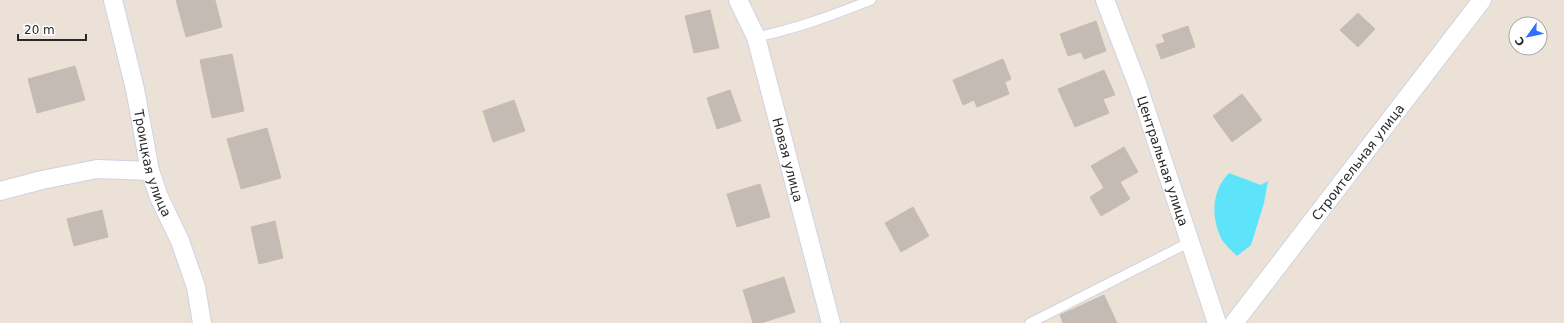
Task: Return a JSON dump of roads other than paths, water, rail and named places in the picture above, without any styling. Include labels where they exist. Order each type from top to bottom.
[{"type":"street","name":"Троицкая улица","points":[[113,0],[135,89],[150,171],[159,197],[180,241],[196,286],[202,323]]},
{"type":"street","name":"Новая улица","points":[[738,0],[756,37],[831,323]]},
{"type":"street","name":"Центральная улица","points":[[1105,0],[1138,86],[1217,323]]},
{"type":"street","name":"Строительная улица","points":[[1234,323],[1482,0]]},
{"type":"street","points":[[0,191],[42,180],[97,169],[150,171]]},
{"type":"lane","points":[[756,37],[797,27],[871,0]]},
{"type":"lane","points":[[1030,323],[1190,242]]},
{"type":"water","points":[[1229,173],[1261,185],[1268,181],[1264,203],[1251,245],[1237,256],[1222,240],[1218,232],[1215,214],[1216,196],[1223,180]]}]
